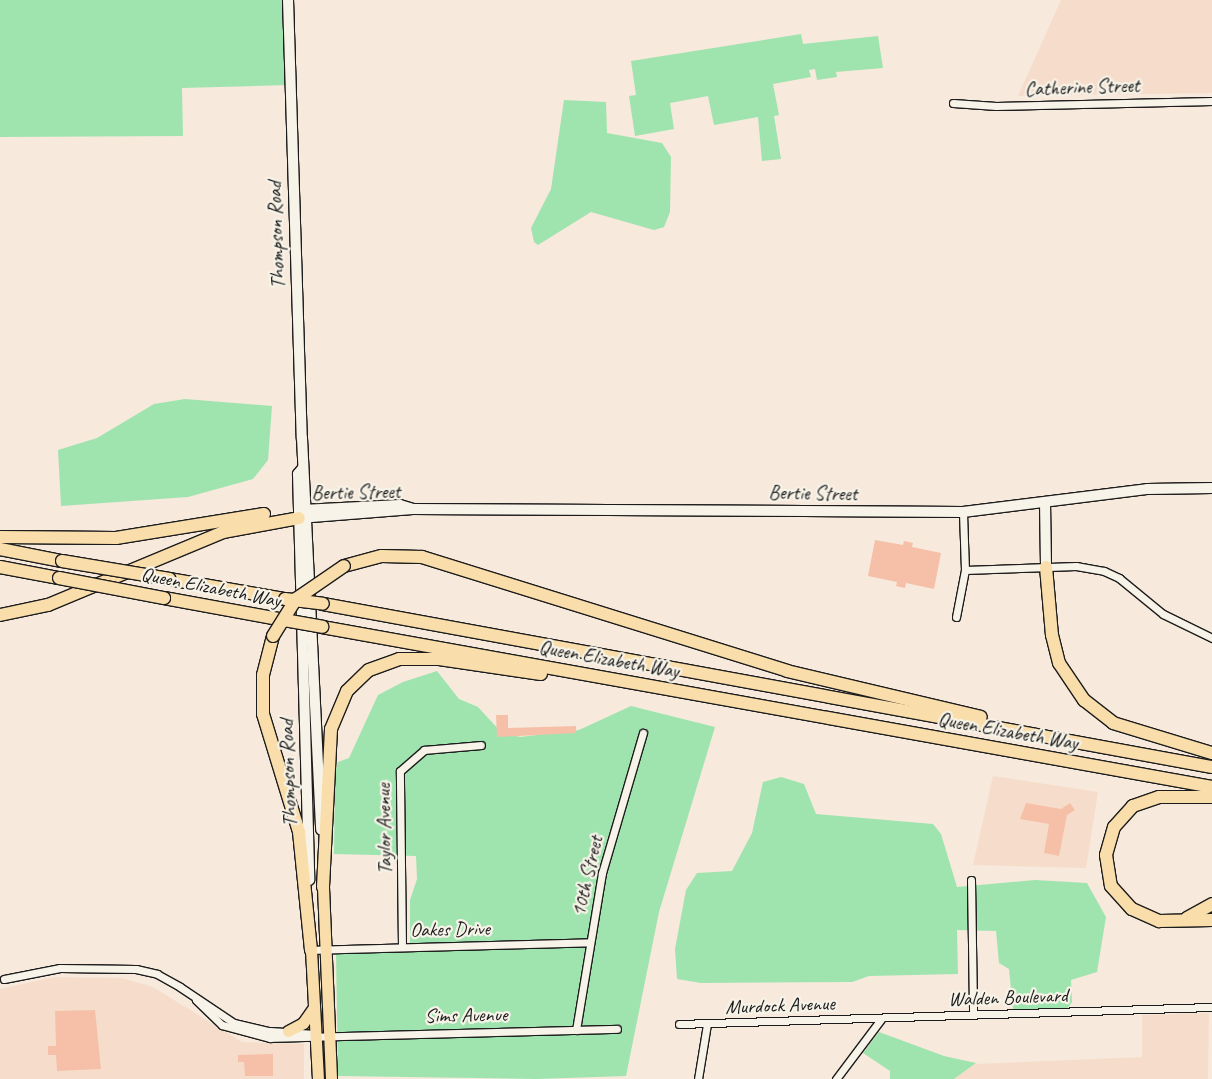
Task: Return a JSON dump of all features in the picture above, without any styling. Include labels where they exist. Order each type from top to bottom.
[{"type":"highway","points":[[0,537],[116,538],[304,514]]},
{"type":"highway","points":[[0,615],[48,605],[222,532],[304,514]]},
{"type":"highway","name":"Queen Elizabeth Way","points":[[0,549],[322,604],[1212,767]]},
{"type":"highway","points":[[311,950],[299,832],[263,714],[262,675],[273,636],[296,599],[344,566],[382,556],[422,557],[787,671],[1083,744]]},
{"type":"highway","name":"Queen Elizabeth Way","points":[[0,567],[322,628],[685,691],[1212,787]]},
{"type":"highway","points":[[1046,568],[1052,635],[1059,663],[1084,700],[1114,723],[1212,753]]},
{"type":"highway","points":[[323,886],[332,728],[340,703],[369,670],[399,659],[439,659],[624,687],[685,691]]},
{"type":"highway","points":[[1212,797],[1177,795],[1147,799],[1120,818],[1109,840],[1107,872],[1122,900],[1145,917],[1175,921],[1212,920]]},
{"type":"highway","points":[[1175,921],[1192,917],[1212,904]]},
{"type":"main road","name":"Thompson Road","points":[[288,0],[303,468],[298,474],[304,514],[331,1079]]},
{"type":"main road","name":"Bertie Street","points":[[304,514],[400,505],[413,509],[963,512],[1147,490],[1212,488]]},
{"type":"main road","points":[[1045,502],[1046,568]]},
{"type":"main road","name":"Thompson Road","points":[[304,514],[311,950],[318,1079]]},
{"type":"main road","points":[[288,1031],[303,1023],[314,1007]]},
{"type":"street","name":"Catherine Street","points":[[952,103],[996,106],[1212,101]]},
{"type":"street","points":[[956,617],[965,570],[963,512]]},
{"type":"street","points":[[965,570],[1046,568],[1104,570],[1119,578],[1163,614],[1212,638]]},
{"type":"street","name":"10th Street","points":[[576,1030],[589,942],[602,873],[643,733]]},
{"type":"street","name":"Taylor Avenue","points":[[402,946],[400,771],[424,750],[481,745]]},
{"type":"street","points":[[971,880],[973,1014]]},
{"type":"street","name":"Oakes Drive","points":[[311,950],[589,942]]},
{"type":"street","name":"Sims Avenue","points":[[4,979],[60,968],[136,969],[158,974],[234,1023],[316,1034]]},
{"type":"street","name":"Sims Avenue","points":[[196,1000],[209,1016],[240,1032],[270,1038],[316,1034],[617,1030]]},
{"type":"street","name":"Walden Boulevard","points":[[881,1019],[973,1014],[1212,1007]]},
{"type":"street","points":[[836,1079],[881,1019]]},
{"type":"street","name":"Murdock Avenue","points":[[679,1024],[881,1019]]},
{"type":"street","points":[[698,1079],[707,1024]]},
{"type":"shaded area","points":[[1061,0],[1212,0],[1212,93],[1018,96]]},
{"type":"shaded area","points":[[993,776],[1098,792],[1086,868],[973,865]]},
{"type":"shaded area","points":[[55,977],[122,978],[153,987],[242,1042],[304,1044],[304,1079],[0,1079],[0,989]]},
{"type":"shaded area","points":[[1209,1013],[1208,1079],[954,1079],[975,1064],[1142,1057],[1142,1015]]},
{"type":"green space","points":[[0,0],[284,0],[287,85],[182,88],[183,136],[0,137]]},
{"type":"green space","points":[[801,34],[803,44],[878,36],[883,68],[836,72],[837,77],[817,80],[815,69],[809,70],[811,77],[773,84],[779,115],[774,116],[781,159],[762,161],[758,117],[714,125],[708,96],[670,103],[674,129],[635,136],[629,96],[636,95],[631,61]]},
{"type":"green space","points":[[564,100],[606,102],[607,133],[662,143],[671,157],[670,212],[664,227],[654,230],[591,212],[538,245],[534,242],[531,228],[551,189]]},
{"type":"green space","points":[[185,399],[272,406],[268,460],[253,479],[188,497],[61,506],[58,450],[97,438],[154,404]]},
{"type":"green space","points":[[437,671],[459,699],[478,707],[501,732],[520,737],[579,730],[631,706],[715,727],[659,912],[626,1076],[536,1079],[338,1076],[336,954],[410,951],[410,900],[417,879],[416,856],[334,854],[335,773],[338,762],[349,758],[378,695],[403,682]]},
{"type":"green space","points":[[781,777],[804,784],[816,814],[933,824],[941,834],[957,887],[1035,880],[1087,883],[1106,917],[1097,972],[1071,980],[1072,1002],[1067,1009],[1013,1009],[1009,969],[999,963],[996,931],[957,930],[958,974],[869,976],[852,982],[701,983],[677,979],[675,949],[686,890],[697,873],[732,871],[752,833],[763,782]]},
{"type":"green space","points":[[879,1032],[944,1056],[976,1063],[954,1079],[890,1079],[890,1071],[863,1053]]},
{"type":"building","points":[[875,540],[903,545],[904,541],[913,543],[912,547],[941,553],[934,589],[906,583],[905,588],[896,586],[897,582],[868,576]]},
{"type":"building","points":[[496,715],[508,715],[508,728],[576,726],[576,733],[497,737]]},
{"type":"building","points":[[1026,803],[1061,809],[1070,803],[1075,810],[1067,815],[1059,856],[1044,853],[1049,824],[1020,819]]},
{"type":"building","points":[[95,1010],[101,1069],[57,1071],[56,1055],[48,1055],[48,1046],[56,1046],[55,1011]]},
{"type":"building","points":[[273,1054],[273,1076],[245,1076],[244,1062],[238,1062],[238,1055]]}]
